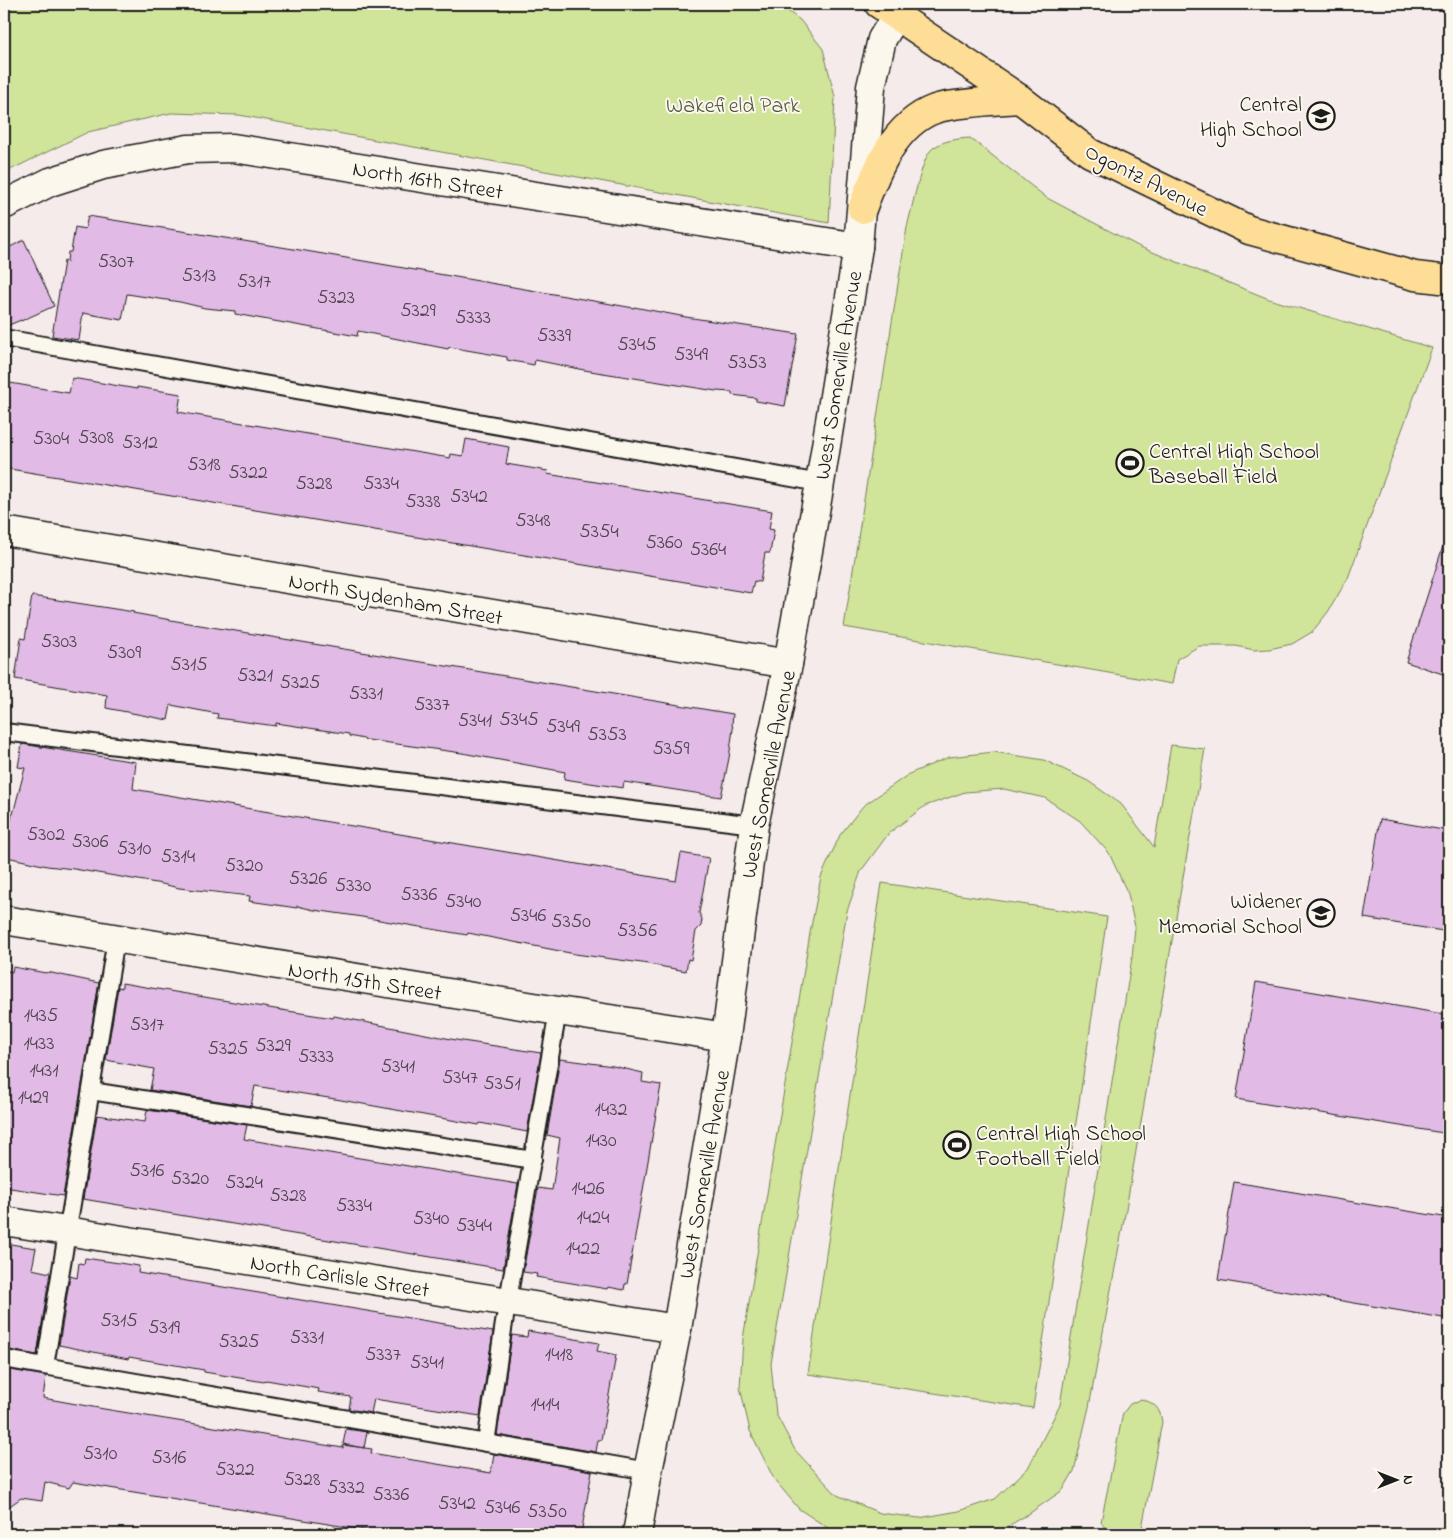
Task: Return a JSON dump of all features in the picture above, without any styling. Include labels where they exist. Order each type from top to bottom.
[{"type":"main road","name":"Ogontz Avenue","points":[[887,10],[1020,99],[1090,153],[1248,230],[1415,276],[1449,280]]},
{"type":"main road","points":[[862,208],[876,171],[900,134],[916,119],[936,108],[982,101],[1020,99]]},
{"type":"street","name":"West Somerville Avenue","points":[[637,1534],[677,1329],[726,1037],[754,825],[788,664],[820,483],[858,247],[871,87],[887,10]]},
{"type":"street","name":"North 16th Street","points":[[4,205],[50,182],[103,166],[188,149],[233,148],[858,247]]},
{"type":"street","name":"North Sydenham Street","points":[[4,531],[788,664]]},
{"type":"street","name":"North 15th Street","points":[[4,920],[558,1012],[726,1037]]},
{"type":"street","name":"North Carlisle Street","points":[[4,1221],[677,1329]]},
{"type":"lane","points":[[4,338],[820,483]]},
{"type":"lane","points":[[4,732],[754,825]]},
{"type":"lane","points":[[45,1366],[116,939]]},
{"type":"lane","points":[[486,1442],[558,1012]]},
{"type":"lane","points":[[91,1091],[534,1160]]},
{"type":"lane","points":[[4,1359],[648,1471]]},
{"type":"green space","name":"Wakefield Park","points":[[4,4],[778,4],[800,20],[823,49],[835,97],[829,223],[239,115],[171,113],[88,132],[4,173]]},
{"type":"green space","name":"Central High School Baseball Field","points":[[970,138],[1047,198],[1140,247],[1269,299],[1432,348],[1348,578],[1328,612],[1312,632],[1292,644],[1269,649],[1254,650],[1236,646],[1199,646],[1177,659],[1172,684],[844,627],[907,227],[917,185],[924,162],[932,149],[945,142]]},
{"type":"green space","points":[[1171,745],[1205,749],[1126,1209],[1089,1407],[1074,1471],[1063,1490],[995,1534],[837,1534],[799,1509],[774,1479],[750,1431],[740,1387],[743,1339],[811,927],[821,877],[840,835],[863,806],[909,774],[949,757],[994,752],[1044,760],[1088,781],[1121,804],[1154,847]],"holes":[[[1004,789],[1045,798],[1080,821],[1109,853],[1128,894],[1135,927],[1132,957],[1060,1405],[1028,1468],[995,1499],[959,1511],[919,1518],[880,1513],[837,1495],[795,1450],[776,1414],[771,1364],[847,911],[861,871],[889,833],[925,806],[965,792]]]},
{"type":"green space","name":"Central High School Football Field","points":[[882,883],[1107,917],[1033,1408],[808,1374]]},
{"type":"green space","points":[[1141,1399],[1150,1402],[1156,1407],[1162,1422],[1142,1528],[1136,1534],[1109,1534],[1101,1522],[1123,1413],[1130,1404]]},
{"type":"building","points":[[88,216],[306,251],[686,317],[798,334],[785,406],[756,401],[756,398],[732,395],[732,392],[584,370],[535,360],[534,365],[507,360],[507,357],[449,347],[448,349],[358,331],[357,336],[235,314],[235,311],[205,308],[127,294],[122,320],[83,313],[79,340],[52,336],[64,261],[67,262],[68,252],[71,252],[75,227],[85,229]]},
{"type":"building","points":[[24,240],[54,306],[4,327],[4,250]]},
{"type":"building","points":[[72,378],[181,394],[178,412],[450,458],[451,454],[463,456],[466,439],[509,447],[506,464],[548,471],[547,474],[772,511],[769,529],[774,530],[770,553],[765,553],[760,582],[754,581],[751,593],[4,468],[4,382],[69,393]]},
{"type":"building","points":[[1444,543],[1449,544],[1449,676],[1406,662]]},
{"type":"building","points":[[32,596],[733,714],[729,758],[721,797],[624,782],[623,788],[564,779],[565,772],[462,753],[368,740],[349,736],[349,734],[276,723],[276,726],[217,718],[218,714],[171,705],[168,720],[106,708],[107,695],[15,679],[21,638],[25,639]]},
{"type":"building","points":[[22,744],[136,762],[133,789],[676,881],[681,853],[709,858],[699,913],[702,919],[701,926],[696,931],[691,960],[688,959],[686,971],[575,954],[468,933],[467,935],[297,906],[297,908],[249,901],[250,896],[179,888],[47,866],[7,857],[10,842],[7,841],[12,814],[25,768],[18,767]]},
{"type":"building","points":[[1380,819],[1449,831],[1449,932],[1364,918]]},
{"type":"building","points":[[13,967],[99,983],[63,1196],[4,1187],[4,970],[12,972]]},
{"type":"building","points":[[1256,982],[1449,1015],[1449,1134],[1236,1099]]},
{"type":"building","points":[[122,983],[275,1009],[333,1018],[334,1016],[456,1040],[541,1053],[527,1132],[255,1086],[251,1106],[150,1090],[154,1069],[106,1060],[118,987],[122,988]]},
{"type":"building","points":[[560,1059],[613,1066],[643,1073],[642,1082],[661,1085],[627,1284],[625,1284],[624,1290],[536,1277],[537,1274],[523,1272],[538,1188],[552,1190],[560,1138],[547,1135]]},
{"type":"building","points":[[147,1110],[247,1125],[244,1139],[518,1184],[503,1269],[83,1199],[97,1115],[145,1122]]},
{"type":"building","points":[[1234,1182],[1449,1218],[1449,1319],[1218,1280]]},
{"type":"building","points":[[4,1243],[36,1248],[32,1269],[50,1273],[37,1355],[4,1349]]},
{"type":"building","points":[[85,1258],[139,1266],[138,1273],[493,1332],[480,1416],[374,1399],[371,1413],[349,1409],[351,1397],[318,1392],[319,1389],[204,1372],[204,1370],[129,1357],[128,1359],[59,1345],[70,1276],[77,1278],[79,1263],[84,1264]]},
{"type":"building","points":[[528,1331],[599,1343],[597,1351],[616,1355],[601,1440],[598,1440],[596,1452],[497,1435],[512,1335],[527,1337]]},
{"type":"building","points":[[4,1369],[46,1376],[43,1398],[104,1409],[343,1448],[343,1445],[372,1449],[371,1453],[491,1473],[494,1454],[592,1471],[581,1534],[389,1534],[73,1482],[69,1488],[45,1482],[42,1501],[21,1498],[4,1510]]},
{"type":"building","points":[[346,1429],[367,1432],[364,1448],[343,1444]]},
{"type":"place","name":"Central High School","points":[[1321,116]]},
{"type":"place","name":"Central High School Baseball Field","points":[[1130,463]]},
{"type":"place","name":"Widener Memorial School","points":[[1321,913]]},
{"type":"place","name":"Central High School Football Field","points":[[957,1145]]}]
